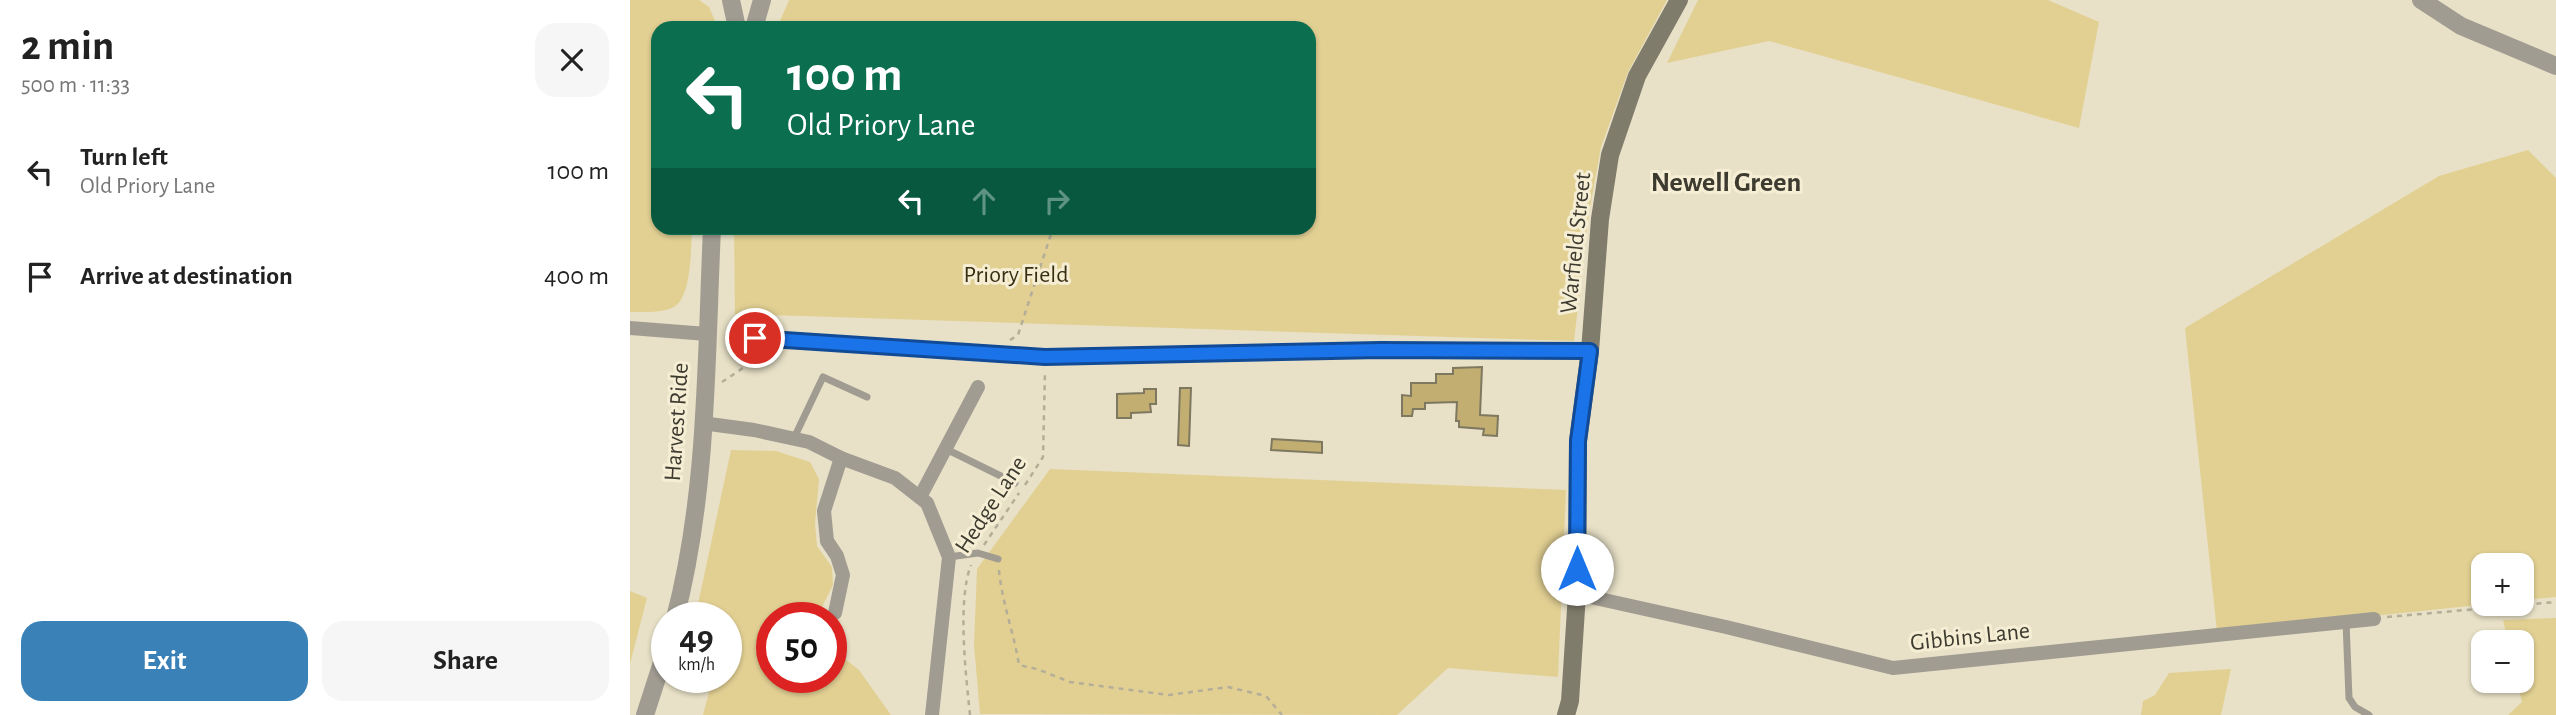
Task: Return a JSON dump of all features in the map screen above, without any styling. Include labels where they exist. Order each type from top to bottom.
[{"type":"main road","name":"Warfield Street","points":[[1566,715],[1570,701],[1577,594],[1578,441],[1590,351],[1600,219],[1610,155],[1637,76],[1679,0]]},
{"type":"street","points":[[731,0],[736,21]]},
{"type":"street","points":[[756,21],[762,0]]},
{"type":"street","points":[[2421,0],[2461,26],[2556,66]]},
{"type":"street","name":"Harvest Ride","points":[[679,602],[698,485],[712,235]]},
{"type":"street","points":[[630,328],[707,334]]},
{"type":"street","points":[[755,338],[1045,357],[1380,350],[1590,351]]},
{"type":"street","points":[[920,497],[978,387]]},
{"type":"street","points":[[702,423],[754,430],[809,442],[841,458],[895,478],[927,503],[949,557],[932,715]]},
{"type":"street","points":[[837,602],[843,575],[837,556],[827,541],[824,511],[841,458]]},
{"type":"street","name":"Gibbins Lane","points":[[1577,594],[1893,668],[2374,619]]},
{"type":"street","points":[[645,715],[652,693]]},
{"type":"lane","points":[[794,439],[823,377],[867,397]]},
{"type":"lane","points":[[945,448],[1015,483]]},
{"type":"lane","points":[[949,557],[978,553],[998,559]]},
{"type":"lane","points":[[2346,622],[2349,698],[2355,706],[2369,715]]},
{"type":"path","points":[[1010,339],[1018,335],[1051,235]]},
{"type":"path","points":[[719,383],[752,362],[755,338]]},
{"type":"path","name":"Hedge Lane","points":[[970,715],[964,658],[967,575],[978,553],[1043,457],[1045,357]]},
{"type":"path","points":[[998,559],[1001,592],[1015,639],[1019,665],[1070,682],[1170,695],[1228,687],[1266,696],[1282,715]]},
{"type":"path","points":[[2374,619],[2556,602]]},
{"type":"green space","points":[[630,0],[699,0],[709,7],[715,21],[651,21],[651,235],[692,235],[687,282],[680,301],[674,307],[653,312],[630,312]]},
{"type":"green space","name":"Priory Field","points":[[789,0],[1667,0],[1628,72],[1601,147],[1589,213],[1574,341],[735,314],[734,235],[1316,235],[1316,21],[780,21]]},
{"type":"green space","points":[[1698,0],[2048,0],[2099,22],[2079,128],[1769,41],[1667,63]]},
{"type":"green space","points":[[2528,150],[2556,178],[2556,597],[2534,599],[2534,553],[2471,553],[2471,606],[2217,632],[2185,328],[2439,176]]},
{"type":"green space","points":[[731,450],[776,451],[810,462],[819,479],[815,523],[817,546],[832,567],[833,585],[824,602],[756,602],[756,693],[847,693],[847,661],[859,670],[891,715],[703,715],[709,693],[742,693],[742,602],[698,602]]},
{"type":"green space","points":[[1050,469],[1566,490],[1558,677],[1448,668],[1397,715],[980,714],[974,645],[977,569]]},
{"type":"green space","points":[[630,591],[647,598],[630,664]]},
{"type":"green space","points":[[2556,618],[2556,715],[2508,715],[2522,702],[2520,693],[2534,693],[2534,630],[2505,630],[2503,620]]},
{"type":"green space","points":[[2231,669],[2221,715],[2141,715],[2143,701],[2155,695],[2169,673]]},
{"type":"building","points":[[1482,367],[1480,415],[1498,416],[1497,436],[1483,435],[1484,429],[1459,427],[1459,421],[1456,421],[1457,402],[1425,403],[1425,409],[1413,409],[1412,416],[1402,416],[1402,395],[1411,396],[1411,383],[1436,383],[1436,374],[1453,374],[1453,368]]},
{"type":"building","points":[[1180,388],[1191,388],[1189,446],[1178,445]]},
{"type":"building","points":[[1144,389],[1156,389],[1156,404],[1150,404],[1151,412],[1131,413],[1131,418],[1117,418],[1117,394],[1144,393]]},
{"type":"building","points":[[1272,439],[1322,442],[1322,453],[1271,450]]},
{"type":"district","name":"Newell Green","points":[[1726,183]]},
{"type":"route","points":[[755,338],[1045,357],[1380,350],[1590,351],[1578,441],[1577,569]]}]
